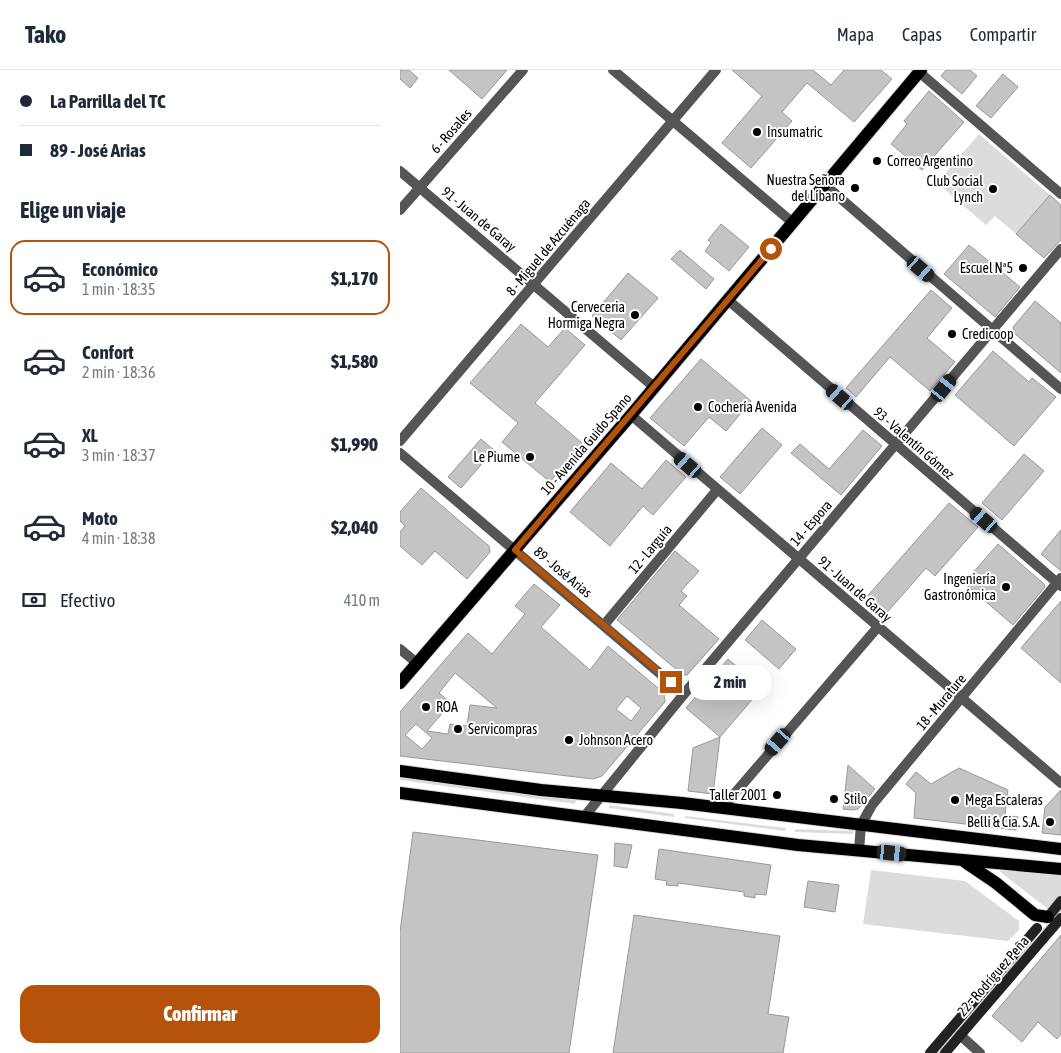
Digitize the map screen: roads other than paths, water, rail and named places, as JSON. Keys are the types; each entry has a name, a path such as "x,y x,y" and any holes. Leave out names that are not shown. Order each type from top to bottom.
{"main road":[{"name":"10 - Avenida Guido Spano","path":"400,683 631,415 920,71"},
{"path":"400,771 541,790 602,794 1061,849"},
{"path":"400,793 678,830 1061,870"},
{"path":"963,860 1061,864"},
{"path":"963,860 1041,916"},
{"path":"1037,928 1041,916 1061,901"},
{"name":"22 - Rodríguez Peña","path":"945,1053 1061,918"},
{"name":"22 - Rodríguez Peña","path":"930,1053 1037,928"}],"street":[{"name":"6 - Rosales","path":"400,210 523,70"},
{"path":"613,70 793,223"},
{"name":"8 - Miguel de Azcuénaga","path":"400,441 716,70"},
{"path":"920,71 1061,194"},
{"name":"91 - Juan de Garay","path":"400,171 654,387"},
{"path":"825,185 1061,390"},
{"name":"14 - Espora","path":"584,817 684,694 1061,249"},
{"name":"93 - Valentín Gómez","path":"728,300 896,446 1060,582"},
{"name":"91 - Juan de Garay","path":"631,415 717,490 800,558 877,628 1061,783"},
{"name":"89 - José Arias","path":"400,453 684,694"},
{"name":"12 - Larguía","path":"604,625 717,490"},
{"name":"18 - Murature","path":"859,850 861,825 872,804 1060,582"},
{"path":"724,808 877,628"},
{"path":"400,649 418,664"},
{"path":"960,1035 980,1053"}],"place":[{"name":"Insumatric","path":"757,132"},
{"name":"Correo Argentino","path":"877,161"},
{"name":"Nuestra Señora del Líbano","path":"855,188"},
{"name":"Club Social Lynch","path":"993,189"},
{"name":"Escuel Nª5","path":"1023,268"},
{"name":"Cerveceria Hormiga Negra","path":"635,315"},
{"name":"Credicoop","path":"952,334"},
{"name":"Cochería Avenida","path":"698,407"},
{"name":"Le Piume","path":"530,457"},
{"name":"Ingeniería Gastronómica","path":"1006,587"},
{"name":"ROA","path":"426,707"},
{"name":"Servicompras","path":"458,729"},
{"name":"Johnson Acero","path":"569,740"},
{"name":"Taller 2001","path":"777,795"},
{"name":"Stilo","path":"834,799"},
{"name":"Mega Escaleras","path":"955,800"},
{"name":"Belli & Cia. S.A.","path":"1050,822"}]}
